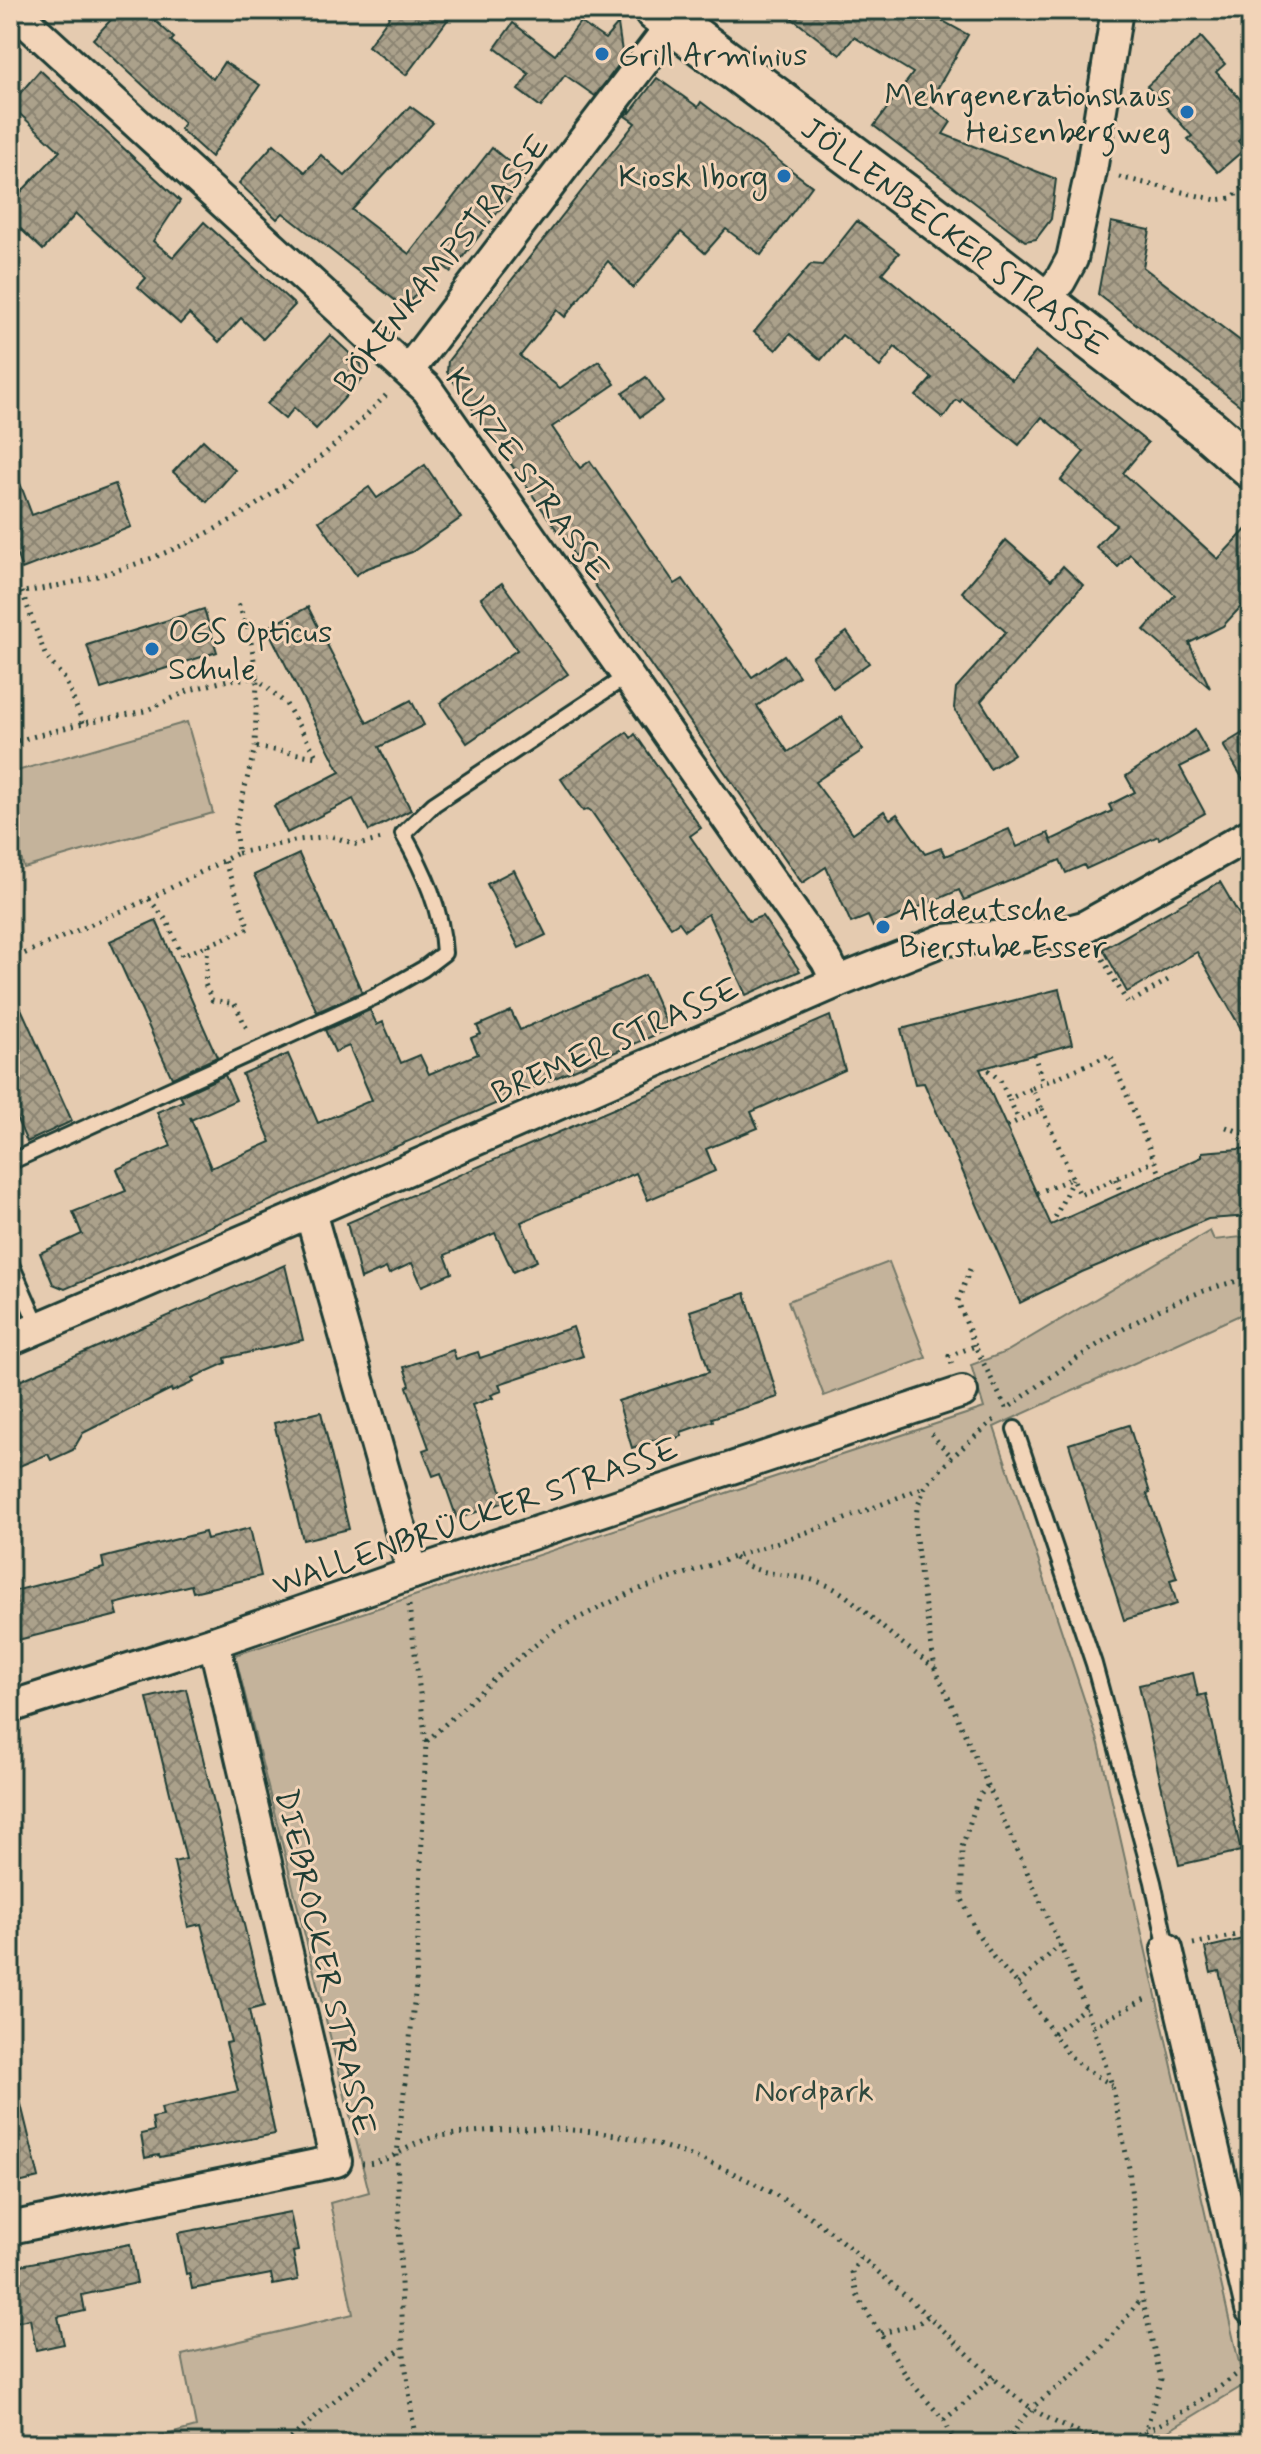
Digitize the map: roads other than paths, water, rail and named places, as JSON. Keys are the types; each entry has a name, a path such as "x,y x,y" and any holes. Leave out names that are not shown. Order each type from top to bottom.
{"main road":[{"name":"JÖLLENBECKER STRASSE","path":"671,14 1209,430 1251,467"}],"street":[{"name":"KURZE STRASSE","path":"13,10 408,371 441,407 827,961 837,982"},
{"path":"1041,302 1060,281 1072,259 1091,171 1117,10"},
{"name":"BÖKENKAMPSTRASSE","path":"408,371 671,14"},
{"name":"BREMER STRASSE","path":"10,1340 837,982 943,940 1061,933 1084,927 1251,834"},
{"path":"310,1212 407,1576"},
{"name":"WALLENBRÜCKER STRASSE","path":"10,1707 962,1392"},
{"name":"DIEBROCKER STRASSE","path":"10,2228 336,2161 214,1642"},
{"path":"1167,1949 1251,2309"}],"lane":[{"path":"10,1162 374,997 444,953 443,926 420,865 403,834 434,804 627,676"},
{"path":"10,1262 39,1328"},
{"path":"1015,1429 1094,1664 1153,1882 1167,1949"}],"place":[{"name":"Grill Arminius","path":"602,54"},
{"name":"Mehrgenerationshaus Heisenbergweg","path":"1187,112"},
{"name":"Kiosk Iborg","path":"784,176"},
{"name":"OGS Opticus Schule","path":"152,649"},
{"name":"Altdeutsche Bierstube Esser","path":"883,927"}],"park label":[{"name":"Nordpark","path":"814,2090"}]}
